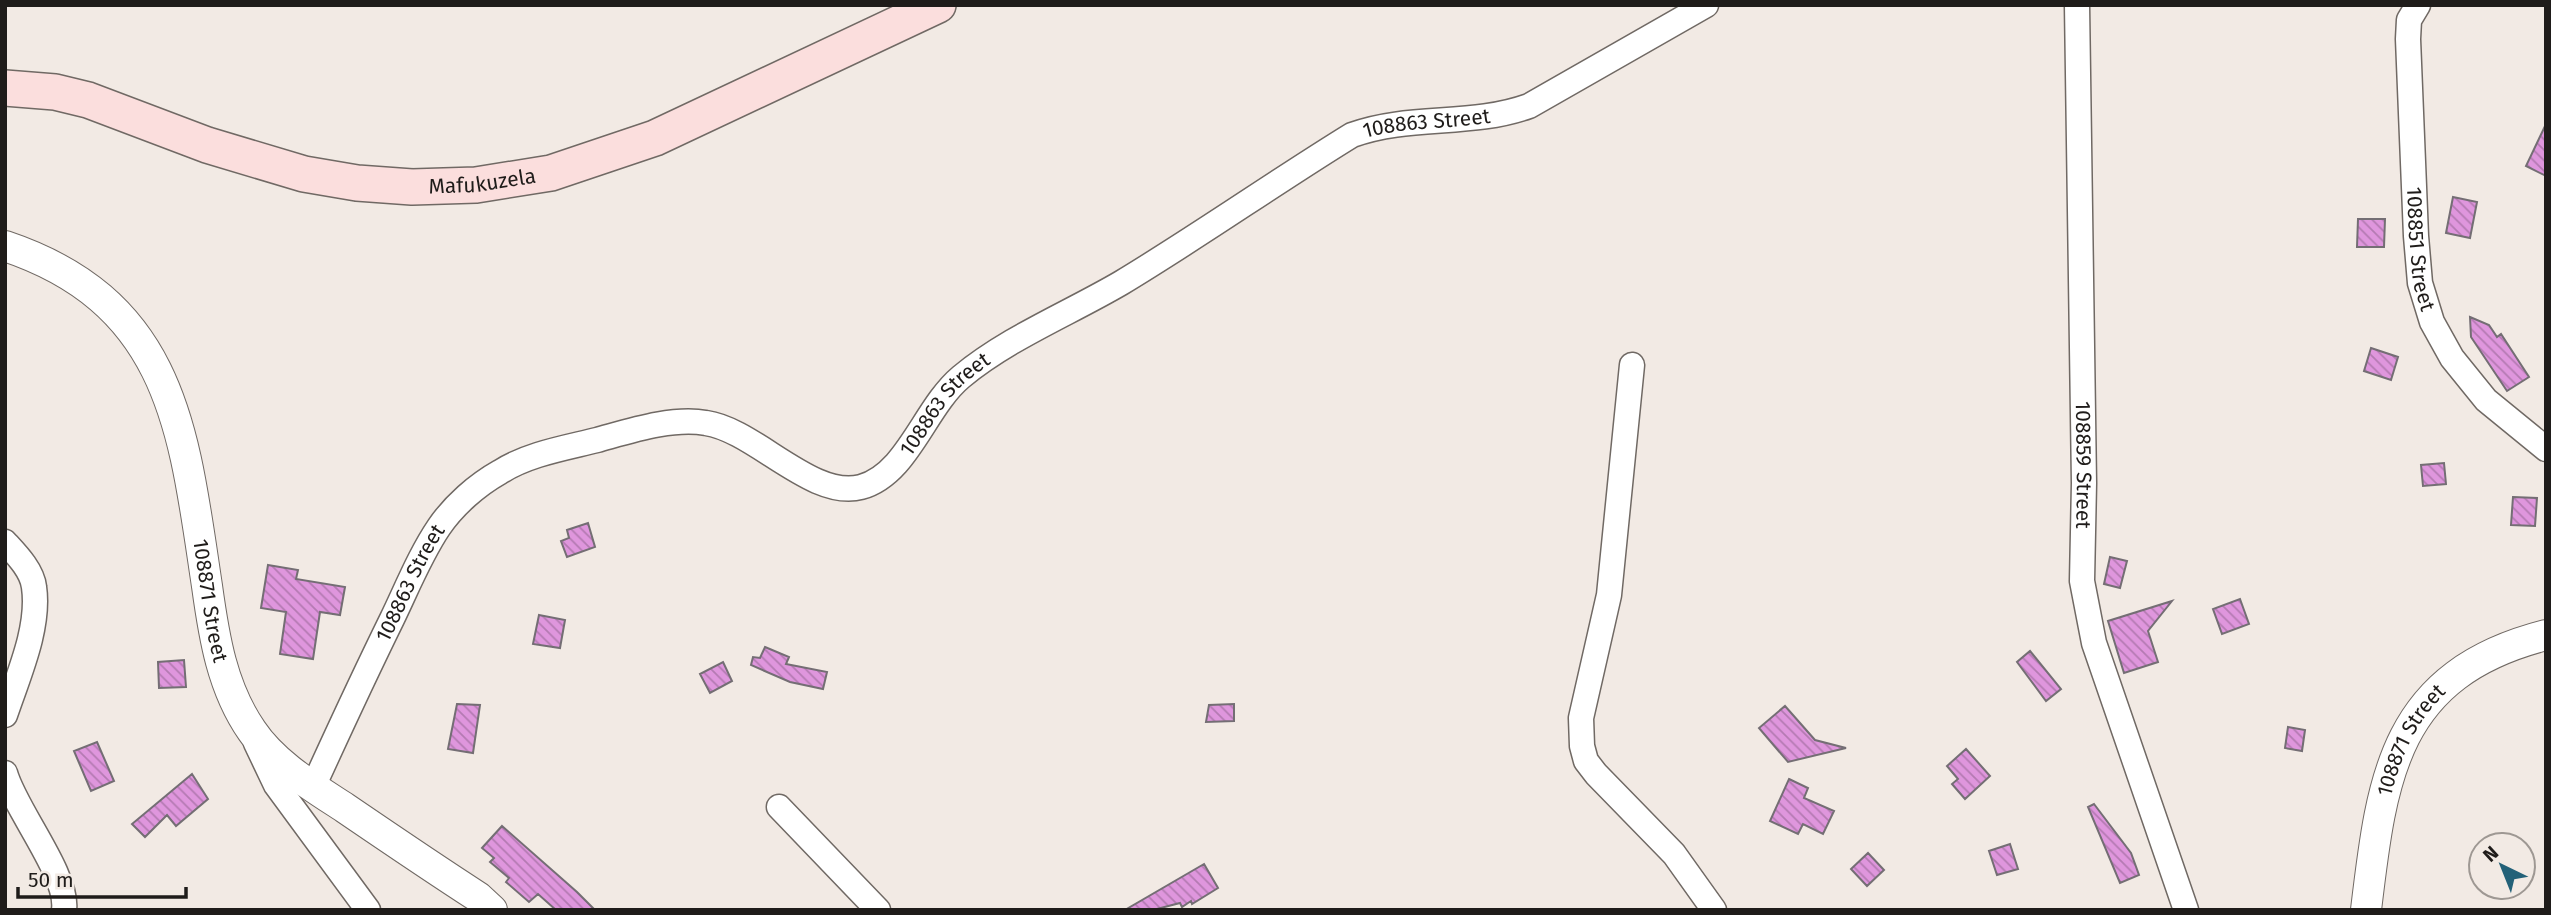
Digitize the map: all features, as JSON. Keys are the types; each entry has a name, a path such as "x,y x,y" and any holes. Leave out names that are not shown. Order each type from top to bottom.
{"main road":[{"name":"Mafukuzela","path":"5,88 55,92 88,100 207,145 304,174 384,185 476,185 551,173 654,138 938,5"}],"street":[{"name":"108863 Street","path":"313,786 416,569 440,525 473,490 502,470 540,455 609,437 677,423 705,422 739,433 818,481 835,487 858,488 889,471 906,452 933,406 960,378 986,359 1122,282 1352,135 1378,126 1410,121 1453,121 1503,116 1530,106 1706,5"},
{"name":"108859 Street","path":"2077,5 2084,483 2082,581 2094,643 2186,910"},
{"name":"108851 Street","path":"2418,5 2409,20 2408,38 2420,283 2432,322 2452,358 2486,400 2546,449"},
{"name":"108871 Street","path":"5,246 36,257 79,281 132,333 156,366 169,392 187,453 214,638 223,675 252,732 274,757 313,786 478,897 492,910"},
{"path":"1632,365 1609,595 1581,718 1582,746 1586,761 1596,774 1674,854 1714,910"},
{"path":"5,542 22,561 34,585 34,613 5,715"},
{"name":"108871 Street","path":"2366,910 2384,798 2399,744 2412,722 2432,698 2483,658 2511,644 2546,635"},
{"path":"252,732 276,785 368,910"},
{"path":"5,773 57,878 66,900 64,910"},
{"path":"779,807 878,910"}],"building":[{"path":"2546,124 2546,176 2526,166"},
{"path":"2453,197 2477,202 2470,238 2446,233"},
{"path":"2358,219 2385,219 2384,247 2357,247"},
{"path":"2470,317 2489,325 2497,337 2501,334 2529,377 2507,391 2471,337"},
{"path":"2371,348 2398,357 2391,380 2364,371"},
{"path":"2444,463 2446,484 2423,486 2421,465"},
{"path":"2513,497 2537,498 2535,526 2511,525"},
{"path":"588,523 595,547 567,557 561,541 569,538 567,530"},
{"path":"2110,557 2127,561 2120,588 2104,584"},
{"path":"268,565 298,570 296,579 345,587 340,615 320,612 313,659 280,654 286,612 261,608"},
{"path":"2240,599 2249,624 2222,634 2213,609"},
{"path":"2172,601 2148,631 2158,662 2124,673 2108,621"},
{"path":"539,615 565,620 560,648 533,644"},
{"path":"765,647 789,657 786,664 827,672 823,689 790,682 751,665 753,657 760,658"},
{"path":"2030,651 2061,689 2046,701 2017,662"},
{"path":"184,660 186,687 159,688 158,662"},
{"path":"723,662 732,681 710,693 700,674"},
{"path":"457,704 480,705 473,753 448,749"},
{"path":"1234,704 1234,721 1206,722 1209,705"},
{"path":"1785,706 1815,740 1846,748 1788,762 1759,728"},
{"path":"2288,727 2305,730 2302,751 2285,748"},
{"path":"97,742 114,781 91,791 74,751"},
{"path":"1966,749 1990,776 1965,799 1952,784 1958,779 1947,766"},
{"path":"192,774 208,799 176,826 167,815 145,837 132,824"},
{"path":"1789,779 1808,788 1804,798 1834,811 1823,834 1803,824 1798,834 1770,821"},
{"path":"2094,804 2131,853 2139,875 2120,883 2088,807"},
{"path":"502,826 595,910 556,910 538,894 529,902 506,882 509,878 490,862 494,858 482,848"},
{"path":"2010,844 2018,869 1997,875 1989,851"},
{"path":"1868,853 1884,870 1867,886 1851,869"},
{"path":"1204,864 1218,888 1192,904 1191,901 1182,907 1180,903 1153,910 1125,910"}]}
